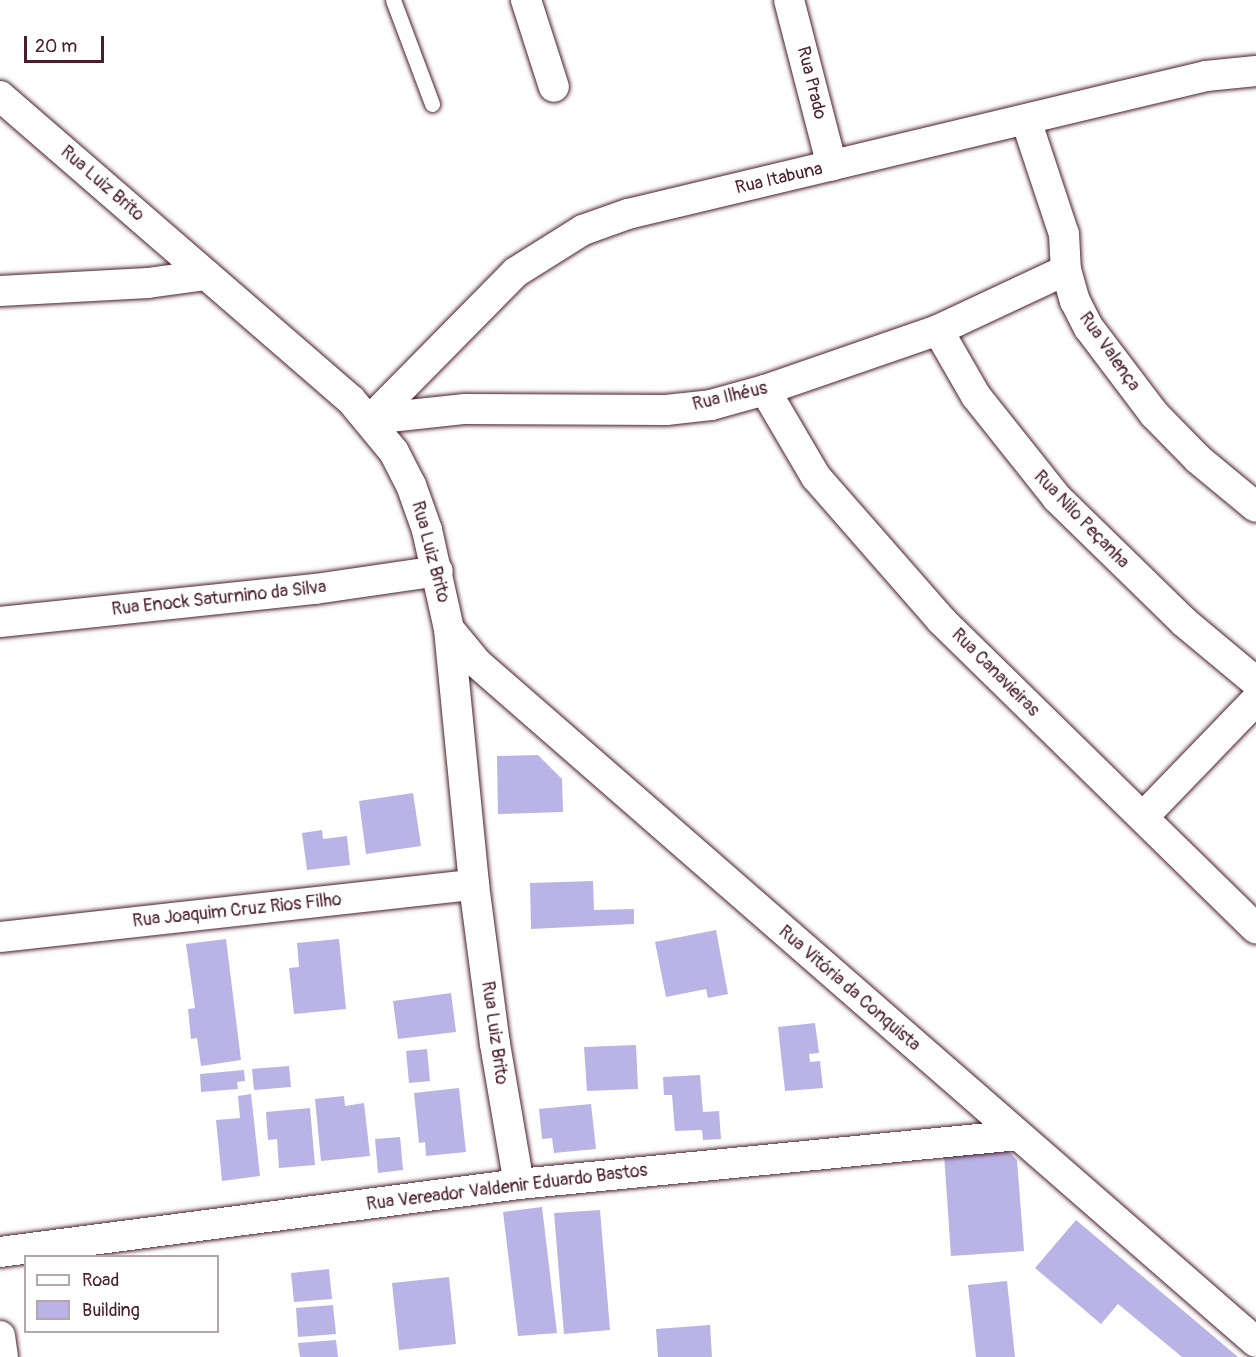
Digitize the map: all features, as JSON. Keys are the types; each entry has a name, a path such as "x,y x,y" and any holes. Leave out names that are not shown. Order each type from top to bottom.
{"street":[{"path":"526,0 554,87"},
{"name":"Rua Prado","path":"789,0 832,166"},
{"name":"Rua Itabuna","path":"370,419 516,272 549,248 582,230 628,214 1206,76 1256,72"},
{"name":"Rua Luiz Brito","path":"0,96 370,419 411,485 438,571 449,629 474,885 495,1044 519,1184"},
{"name":"Rua Valença","path":"1026,120 1064,234 1066,270 1075,302 1115,365 1198,459 1256,507"},
{"name":"Rua Ilhéus","path":"370,419 465,409 666,410 711,405 765,390 938,330 1066,270"},
{"path":"0,291 147,283 206,275"},
{"name":"Rua Nilo Peçanha","path":"938,330 976,396 1057,498 1184,622 1256,682"},
{"name":"Rua Canavieiras","path":"765,390 810,468 856,525 941,620 1144,816 1256,929"},
{"name":"Rua Enock Saturnino da Silva","path":"0,622 315,589 438,571"},
{"name":"Rua Vitória da Conquista","path":"449,629 477,663 1256,1342"},
{"path":"1144,816 1256,700"},
{"name":"Rua Joaquim Cruz Rios Filho","path":"0,937 474,885"},
{"name":"Rua Vereador Valdenir Eduardo Bastos","path":"0,1252 519,1184 1016,1135"},
{"path":"0,1336 3,1357"}],"lane":[{"path":"393,0 432,104"}],"building":[{"path":"538,755 562,779 563,812 498,814 497,756"},
{"path":"413,793 421,846 366,854 359,801"},
{"path":"322,830 323,839 347,836 350,865 307,870 302,833"},
{"path":"593,881 594,910 634,909 634,924 531,929 530,883"},
{"path":"716,930 728,994 708,998 706,989 666,997 655,942"},
{"path":"226,939 241,1060 201,1066 197,1038 191,1039 188,1009 195,1008 186,944"},
{"path":"339,939 346,1009 294,1014 289,968 299,967 297,943"},
{"path":"451,993 456,1032 398,1039 393,1001"},
{"path":"815,1023 819,1053 809,1054 810,1062 820,1061 823,1088 785,1091 778,1027"},
{"path":"636,1045 638,1089 587,1091 584,1047"},
{"path":"427,1049 430,1081 409,1083 406,1051"},
{"path":"289,1066 291,1087 254,1090 252,1069"},
{"path":"244,1070 245,1081 237,1082 238,1089 201,1092 200,1074"},
{"path":"700,1075 703,1112 719,1111 721,1139 703,1140 702,1130 675,1131 672,1095 664,1095 663,1077"},
{"path":"459,1088 466,1152 426,1156 425,1142 419,1143 414,1093"},
{"path":"251,1094 260,1176 222,1181 216,1120 240,1118 238,1096"},
{"path":"344,1096 345,1106 364,1103 370,1156 321,1161 315,1099"},
{"path":"591,1104 596,1149 554,1153 552,1138 542,1139 539,1109"},
{"path":"310,1108 315,1165 279,1168 277,1139 268,1140 266,1112"},
{"path":"400,1137 403,1170 378,1173 375,1139"},
{"path":"1006,1149 1017,1160 1024,1251 951,1256 944,1154"},
{"path":"542,1207 557,1333 518,1336 503,1212"},
{"path":"600,1210 610,1330 564,1334 554,1213"},
{"path":"1076,1220 1238,1357 1182,1357 1118,1304 1101,1324 1035,1268"},
{"path":"329,1269 332,1299 294,1302 291,1273"},
{"path":"449,1277 456,1344 399,1350 392,1283"},
{"path":"1007,1281 1015,1357 976,1357 968,1285"},
{"path":"333,1305 336,1334 298,1337 296,1308"},
{"path":"710,1325 712,1357 658,1357 656,1329"},
{"path":"336,1340 338,1357 300,1357 298,1343"}]}
